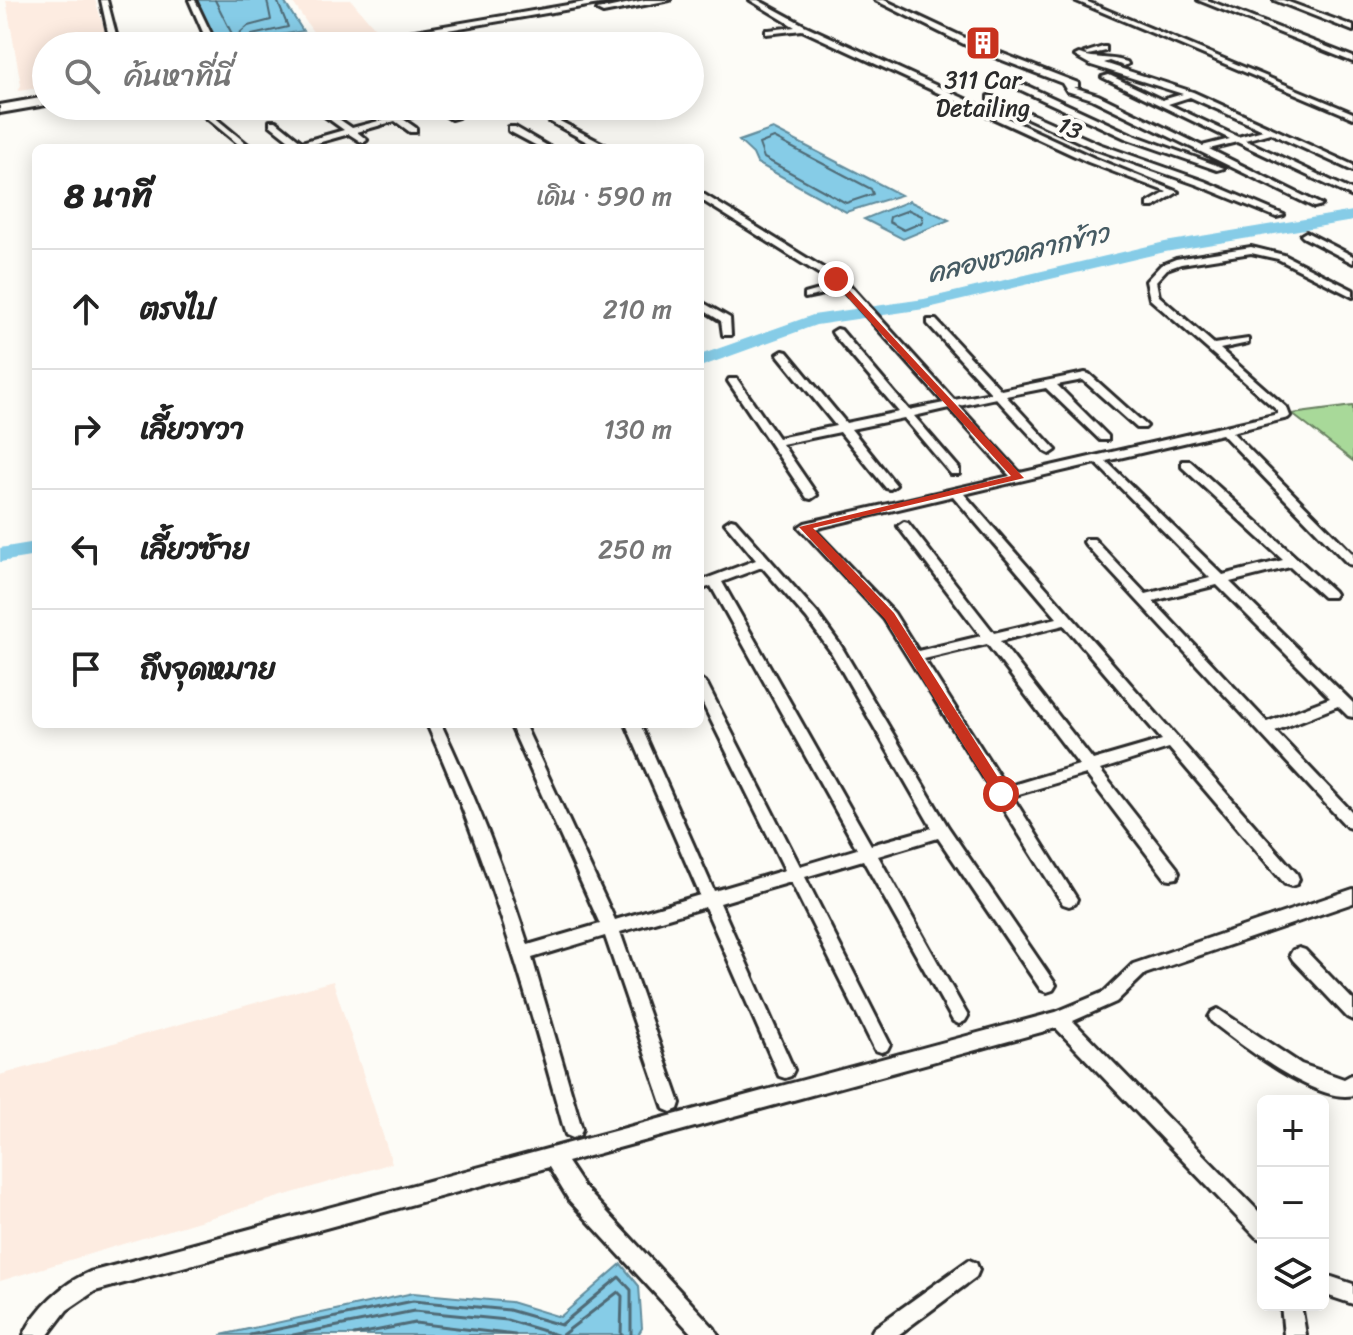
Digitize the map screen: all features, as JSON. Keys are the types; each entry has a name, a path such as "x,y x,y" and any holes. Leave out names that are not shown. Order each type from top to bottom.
{"main road":[{"path":"418,32 613,0"},
{"path":"467,32 665,0"},
{"path":"0,99 32,93"},
{"path":"0,109 32,103"}],"street":[{"path":"104,0 112,32"},
{"path":"192,0 207,32"},
{"name":"13","path":"753,0 803,28 1091,160 1174,192 1151,205"},
{"path":"878,0 963,41 1066,83 1070,89 1095,97 1317,205"},
{"path":"1077,0 1353,116"},
{"path":"1201,0 1353,60"},
{"path":"1277,0 1353,29"},
{"path":"769,32 803,28"},
{"path":"1075,47 1094,63 1119,73 1154,78 1353,168"},
{"path":"1084,55 1103,49"},
{"path":"1084,55 1124,64"},
{"path":"1094,63 1105,60"},
{"path":"1106,77 1353,194"},
{"path":"1022,87 1096,122 1220,168"},
{"path":"1162,103 1190,94"},
{"path":"991,98 1065,133 1279,215"},
{"path":"1065,133 1128,113"},
{"path":"213,120 243,144"},
{"path":"335,120 363,140"},
{"path":"309,144 390,120"},
{"path":"400,120 413,130"},
{"path":"554,120 597,144"},
{"path":"273,123 300,144"},
{"path":"512,129 540,144"},
{"path":"1200,149 1270,131"},
{"path":"704,198 845,286 1018,478"},
{"path":"1306,235 1353,260"},
{"path":"1069,899 889,616 805,527 1226,432 1284,416 1283,410 1154,297 1151,281 1164,267 1234,252 1259,251 1281,257 1353,294"},
{"path":"809,296 845,286"},
{"path":"704,306 726,320 727,333"},
{"path":"932,322 1050,450"},
{"path":"837,332 955,471"},
{"path":"1212,348 1244,341"},
{"path":"783,354 890,485"},
{"path":"775,442 1085,376 1141,426"},
{"path":"733,381 811,495"},
{"path":"1049,384 1104,438"},
{"path":"1226,432 1353,561"},
{"path":"1098,459 1353,712"},
{"path":"1186,464 1328,594"},
{"path":"956,492 1291,879"},
{"path":"731,523 812,616 836,649 942,831 1047,985"},
{"path":"904,526 1171,873"},
{"path":"1090,542 1353,823"},
{"path":"764,562 705,583 870,853 959,1016"},
{"path":"1144,599 1293,562"},
{"path":"914,657 1067,620"},
{"path":"704,692 881,1044"},
{"path":"1265,729 1340,700"},
{"path":"436,728 467,792 524,953 573,1129"},
{"path":"519,728 610,928 671,1103"},
{"path":"635,728 785,1070"},
{"path":"1001,794 1172,742"},
{"path":"524,953 942,831"},
{"path":"35,1335 60,1303 90,1282 1059,1019 1110,997 1139,969 1353,896"},
{"path":"1299,955 1353,1012"},
{"path":"1218,1017 1283,1064 1321,1083 1348,1088 1353,1082"},
{"path":"1059,1019 1257,1224"},
{"path":"554,1158 576,1193 707,1335"},
{"path":"881,1335 969,1270"},
{"path":"1329,1286 1353,1294"},
{"path":"1292,1311 1295,1335"}],"shaded area":[{"path":"6,0 95,0 105,32 32,32 32,89 18,91 21,85"},
{"path":"291,0 351,0 378,32 313,32"},
{"path":"333,981 392,1163 0,1281 0,1075"}],"green space":[{"path":"1353,406 1353,461 1292,414"}],"water":[{"path":"196,0 283,0 303,31 297,32 211,32"},
{"path":"773,129 901,195 846,212 757,163 753,154 739,141"},
{"path":"909,201 949,220 903,239 864,219"},
{"path":"621,1264 639,1286 642,1328 638,1335 221,1335 413,1293 511,1302 560,1317"}],"waterway":[{"name":"คลองชวดลากข้าว","path":"704,360 813,320 924,304 1165,247 1353,216"},
{"name":"คลองชวดลากข้าว","path":"0,555 32,550"}],"place":[{"name":"311 Car Detailing","path":"983,43"}],"route":[{"path":"836,279 1018,478 805,527 889,616 1001,794"}]}
